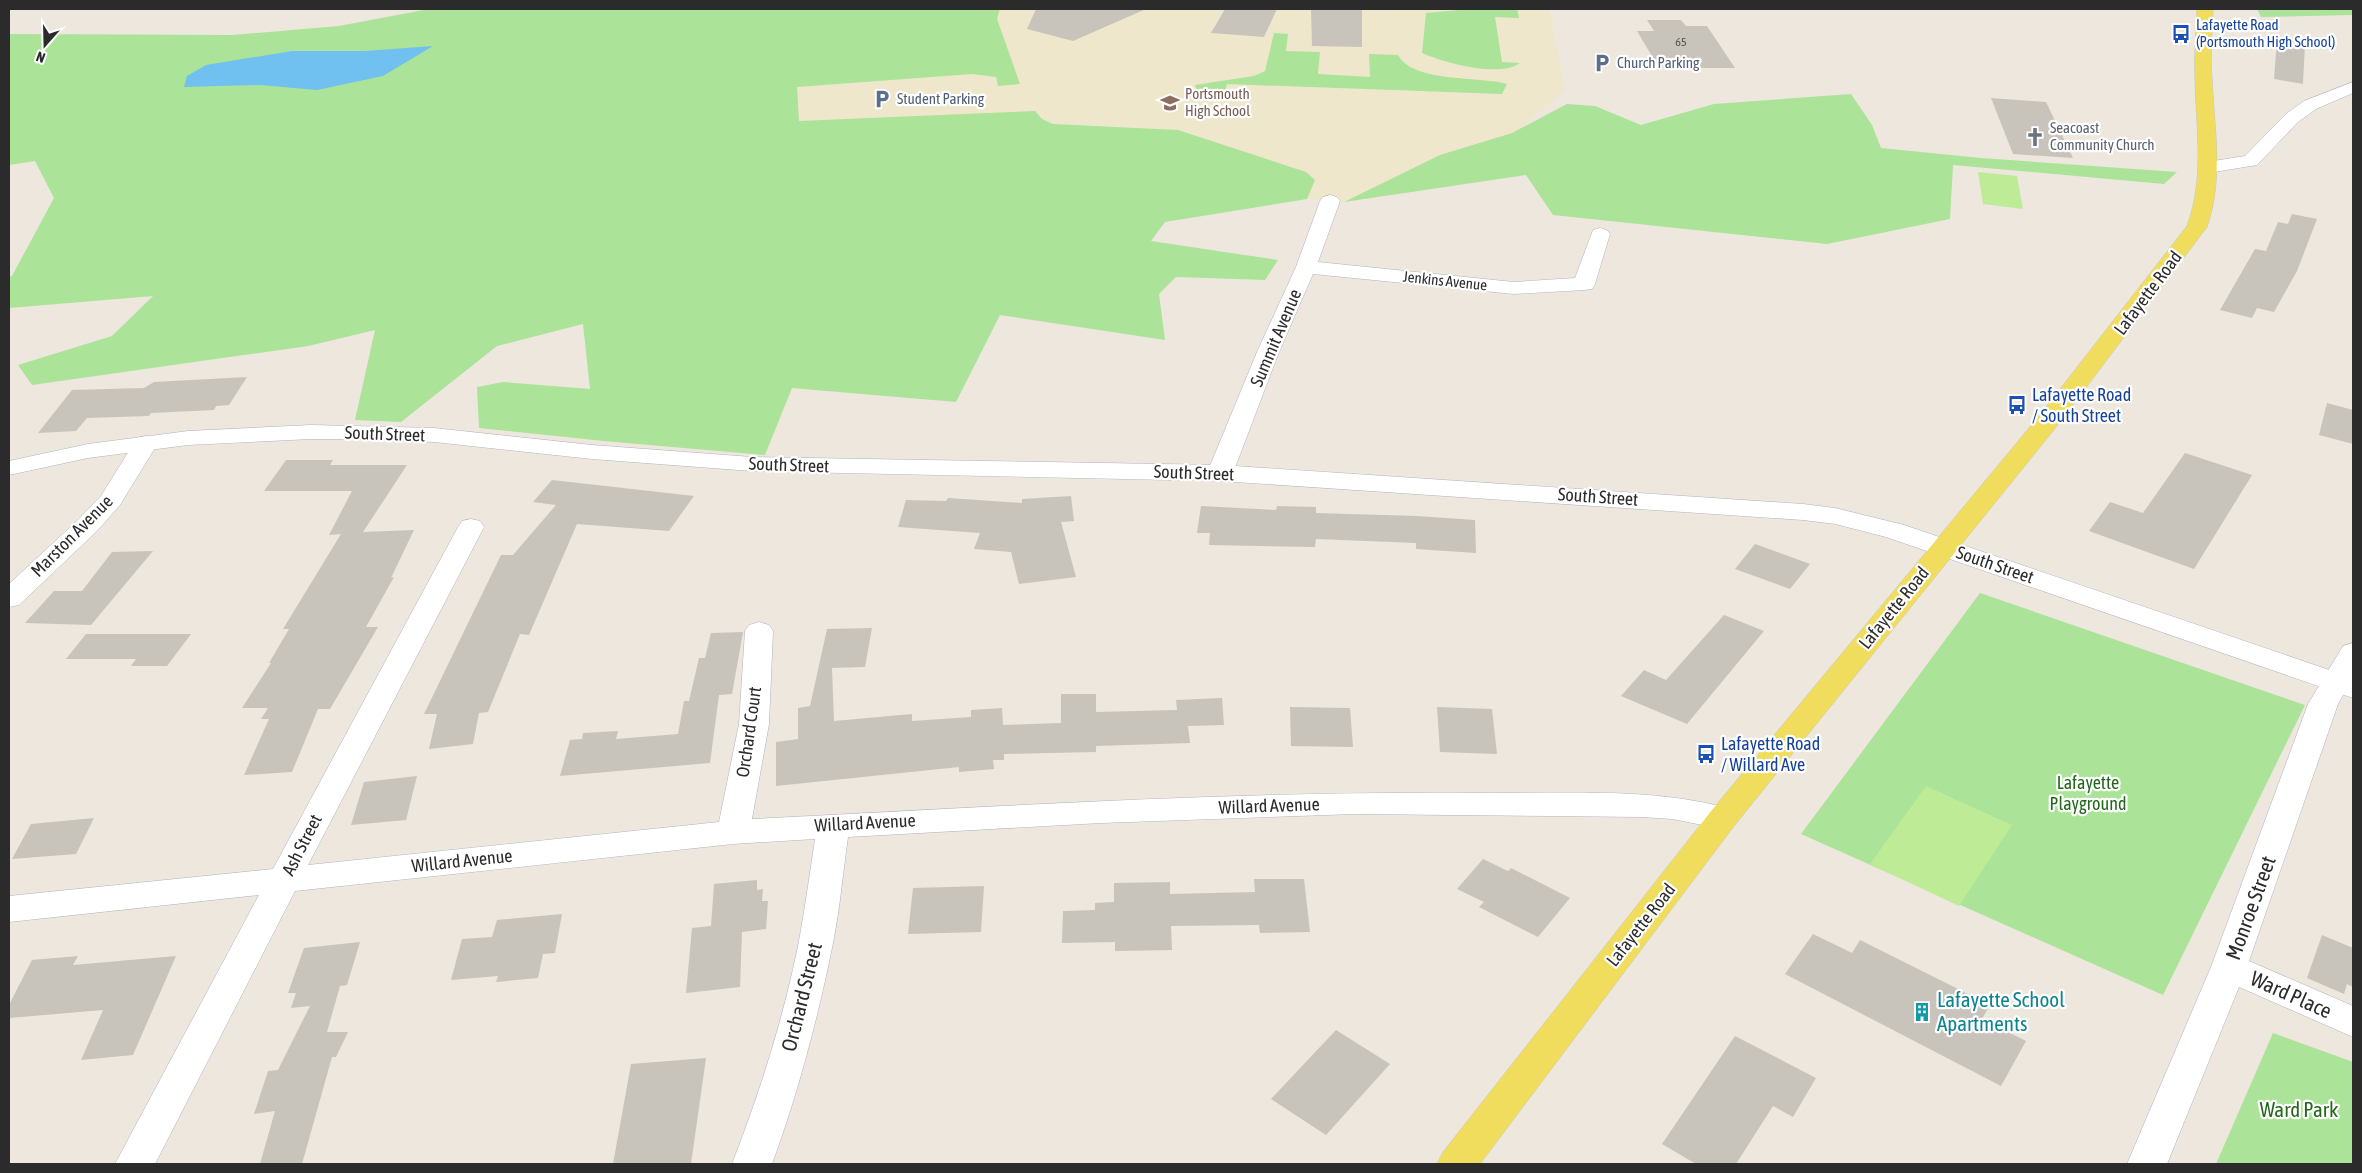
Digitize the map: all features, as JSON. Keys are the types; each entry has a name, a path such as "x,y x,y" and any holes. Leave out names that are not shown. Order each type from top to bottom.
{"main road":[{"name":"Lafayette Road","path":"1457,1164 1724,818 2071,392 2197,227 2204,212 2208,168 2203,76 2203,9"}],"street":[{"path":"2208,168 2250,161 2258,155 2292,118 2310,105 2353,87"},
{"name":"Summit Avenue","path":"1220,473 1268,352 1306,267 1330,201"},
{"name":"Jenkins Avenue","path":"1306,267 1514,288 1584,284 1600,234"},
{"name":"South Street","path":"9,468 88,451 146,443 231,435 374,432 443,436 602,452 752,464 1220,473 1803,512 1868,523 2344,685"},
{"name":"Marston Avenue","path":"9,599 111,500 146,443"},
{"name":"Ash Street","path":"134,1164 285,879 382,689 471,527"},
{"name":"Orchard Court","path":"733,832 754,724 759,631"},
{"name":"Monroe Street","path":"2147,1164 2229,967 2323,704 2344,685 2353,652"},
{"name":"Willard Avenue","path":"9,909 733,832 834,825 1354,803 1642,806 1672,808 1724,818"},
{"name":"Orchard Street","path":"752,1164 775,1103 806,988 816,942 834,825"},
{"name":"Ward Place","path":"2229,967 2353,1022"}],"shaded area":[{"name":"Portsmouth High School","path":"995,9 1549,9 1565,90 1517,131 1440,155 1344,202 1292,197 791,126 790,85 991,19"}],"green space":[{"path":"429,9 1000,9 997,19 1020,84 998,86 996,77 972,74 797,87 799,121 1035,111 1042,119 1053,124 1178,130 1306,172 1315,180 1307,199 1165,222 1151,241 1278,260 1265,280 1176,277 1159,294 1165,340 1000,315 956,402 792,388 765,455 479,428 477,387 503,382 590,389 583,324 497,346 401,422 355,420 375,330 308,346 32,385 18,365 112,336 153,296 9,308 9,277 12,276 54,198 35,161 9,165 9,34 232,35 339,26"},
{"path":"1471,9 1517,9 1519,18 1495,17 1502,62 1520,63 1511,67 1486,69 1458,65 1422,53 1426,13"},
{"path":"2257,9 2353,9 2353,15 2261,17"},
{"path":"1274,33 1288,34 1286,51 1320,52 1318,74 1370,77 1369,54 1398,55 1406,64 1432,74 1507,84 1502,94 1227,84 1224,94 1198,94 1195,85 1254,76 1265,71"},
{"path":"1851,94 1872,125 1881,148 1981,158 2177,172 2164,184 1953,165 1950,219 1827,244 1553,215 1526,175 1344,202 1440,155 1512,133 1567,104 1595,106 1641,125 1714,104"},
{"path":"1978,172 2017,176 2023,209 1983,204"},
{"name":"Lafayette Playground","path":"1980,593 2305,705 2163,995 1801,834"},
{"path":"1926,786 2012,825 1959,906 1870,864"},
{"name":"Ward Park","path":"2273,1033 2353,1062 2353,1164 2216,1164"}],"water":[{"path":"433,46 383,76 317,90 260,85 184,87 187,76 206,65 292,51 365,51"}],"building":[{"path":"1036,9 1146,9 1073,41 1027,29"},
{"path":"1225,9 1277,9 1264,37 1211,33"},
{"path":"1311,9 1362,9 1362,47 1312,46"},
{"path":"1647,20 1681,20 1686,26 1707,26 1735,68 1659,68 1637,31 1654,31"},
{"path":"2277,40 2305,44 2303,84 2274,79"},
{"name":"Seacoast Community Church","path":"1991,98 2046,102 2073,158 2013,154"},
{"path":"2292,214 2317,219 2297,271 2274,312 2257,308 2252,318 2220,310 2255,249 2266,251 2278,222 2288,224"},
{"path":"247,377 229,405 216,406 214,410 151,413 149,416 87,418 76,431 38,433 72,390 144,388 154,382"},
{"path":"2327,403 2353,410 2353,444 2319,435"},
{"path":"2185,453 2252,475 2194,569 2089,531 2110,502 2143,513"},
{"path":"286,460 333,460 330,465 407,465 363,532 414,530 391,578 394,577 366,627 378,627 330,709 318,709 292,772 244,775 269,719 261,719 268,708 242,708 271,663 269,663 289,629 283,629 341,534 329,535 352,491 264,491"},
{"path":"552,480 694,496 669,531 577,524 529,635 520,634 488,712 479,713 473,744 429,749 437,714 424,714 501,555 513,555 556,505 533,502"},
{"path":"1071,496 1074,521 1061,522 1076,577 1019,584 1011,552 974,549 980,533 898,527 906,500 946,501 948,498 1022,503 1022,499"},
{"path":"1201,506 1276,510 1277,506 1316,507 1316,513 1475,520 1476,553 1416,549 1416,543 1316,539 1315,547 1209,545 1210,533 1197,533"},
{"path":"1755,544 1810,564 1790,589 1735,569"},
{"path":"153,551 91,625 25,623 54,591 82,591 112,552"},
{"path":"1724,615 1764,631 1687,724 1621,696 1644,670 1666,680"},
{"path":"872,628 865,667 832,668 834,721 912,714 912,721 971,717 971,710 1002,708 1003,725 1061,723 1061,694 1096,694 1096,712 1177,710 1176,700 1222,698 1224,725 1188,726 1190,743 1096,746 1096,752 1004,754 1004,760 993,760 994,769 959,772 959,767 776,786 776,742 798,739 798,708 810,706 827,629"},
{"path":"743,632 732,694 719,695 710,763 560,776 570,740 582,739 583,733 618,731 616,739 678,734 684,701 689,701 699,658 705,658 711,633"},
{"path":"86,634 191,634 167,666 131,666 136,659 66,659"},
{"path":"1290,707 1350,708 1353,747 1291,746"},
{"path":"1437,707 1492,709 1497,754 1440,752"},
{"path":"417,776 406,820 351,825 364,782"},
{"path":"94,818 76,854 12,859 31,824"},
{"path":"1483,859 1508,871 1511,868 1570,898 1538,937 1479,907 1484,902 1457,889"},
{"path":"1254,879 1304,879 1310,932 1260,933 1259,925 1171,926 1172,950 1115,951 1115,942 1062,943 1063,911 1095,910 1095,903 1114,902 1114,883 1170,882 1170,894 1255,892"},
{"path":"757,880 757,890 763,889 762,901 768,901 766,929 742,932 740,987 686,993 692,928 711,926 714,884"},
{"path":"984,886 981,932 908,934 913,888"},
{"path":"562,914 555,953 543,954 538,978 496,982 498,976 451,980 462,939 492,937 497,920"},
{"name":"Lafayette School Apartments","path":"1813,934 1852,953 1860,940 1990,1005 1982,1019 2026,1041 2001,1086 1785,974"},
{"path":"2322,935 2353,948 2353,987 2347,984 2344,994 2307,978"},
{"path":"360,942 347,985 340,986 327,1032 348,1032 336,1057 332,1057 302,1164 260,1164 275,1111 254,1114 268,1071 278,1070 310,1006 291,1008 296,993 288,993 304,948"},
{"path":"78,956 73,965 176,956 133,1055 81,1060 103,1010 9,1018 9,1005 32,960"},
{"path":"1336,1030 1390,1064 1326,1135 1271,1099"},
{"path":"1735,1036 1816,1078 1793,1117 1773,1106 1736,1164 1696,1164 1662,1144"},
{"path":"706,1058 691,1164 613,1164 631,1064"}],"place":[{"name":"Lafayette Road (Portsmouth High School)","path":"2181,34"},
{"name":"Church Parking","path":"1602,63"},
{"name":"Student Parking","path":"882,99"},
{"name":"Portsmouth High School","path":"1170,103"},
{"name":"Seacoast Community Church","path":"2035,137"},
{"name":"Lafayette Road / South Street","path":"2017,405"},
{"name":"Lafayette Road / Willard Ave","path":"1706,754"},
{"name":"Lafayette School Apartments","path":"1922,1012"}]}
